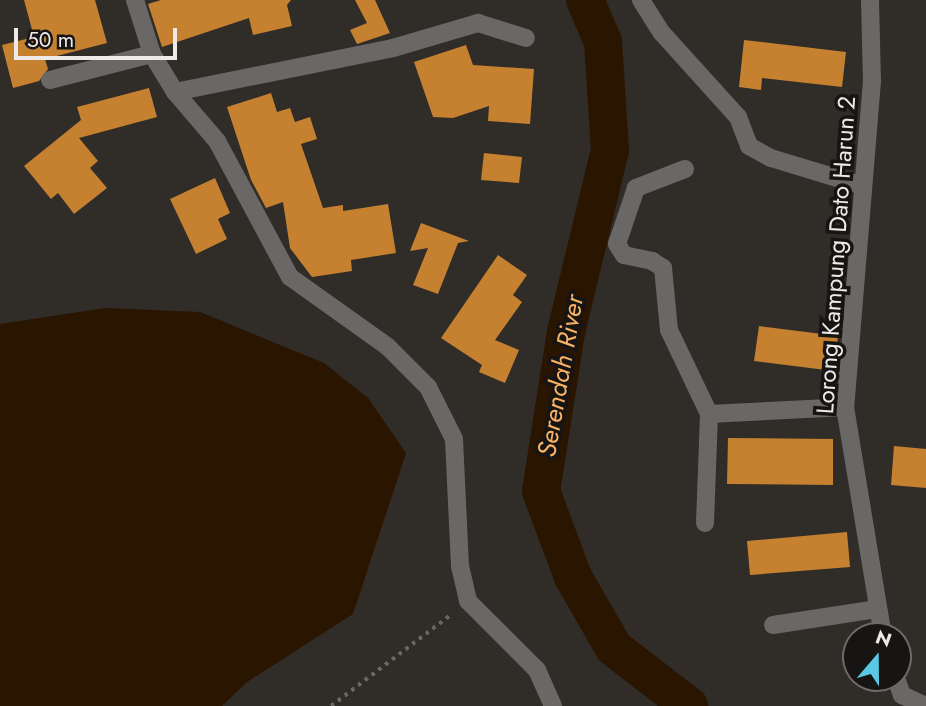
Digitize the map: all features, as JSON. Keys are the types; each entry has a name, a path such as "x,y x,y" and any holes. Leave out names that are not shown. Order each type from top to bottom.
{"street":[{"path":"135,0 152,54 175,92 218,142 290,277 388,348 428,387 454,439 460,566 468,601 537,670 554,706"},
{"path":"641,0 662,33 738,117 749,146 771,158 863,186"},
{"name":"Lorong Kampung Dato Harun 2","path":"870,0 872,81 845,407 880,622"},
{"path":"175,92 393,48 478,23 526,38"},
{"path":"50,80 152,54"},
{"path":"685,169 636,188 617,244 624,255 652,261 663,268 669,330 709,414 705,523"},
{"path":"709,414 845,407"},
{"path":"773,625 878,609"},
{"path":"906,692 926,706"}],"path":[{"path":"331,706 468,601"}],"shaded area":[{"path":"105,308 200,312 324,363 368,398 406,453 353,614 247,682 222,706 0,706 0,324"}],"building":[{"path":"24,0 95,0 107,43 45,59 48,69 39,81 13,88 2,45 34,37"},
{"path":"161,0 291,0 287,5 292,26 253,35 249,18 162,47 148,4"},
{"path":"355,0 375,0 390,33 357,44 350,30 367,23"},
{"path":"744,40 846,52 842,87 762,78 761,90 739,87"},
{"path":"466,45 473,65 534,69 530,124 488,121 489,106 453,118 433,117 414,62"},
{"path":"149,88 157,117 79,138 98,161 90,168 107,188 74,214 58,193 51,199 24,166 81,120 77,107"},
{"path":"271,93 277,112 290,108 295,122 310,117 317,139 301,144 323,208 343,205 343,211 388,204 396,253 351,260 352,271 312,277 290,248 283,202 266,208 251,180 227,107"},
{"path":"484,153 522,157 519,183 481,180"},
{"path":"215,178 230,213 218,219 227,239 196,254 170,199"},
{"path":"421,223 469,241 458,243 438,294 413,285 428,248 410,251"},
{"path":"498,255 527,275 513,295 522,302 495,340 519,350 505,383 479,372 482,365 441,338"},
{"path":"759,326 838,336 834,371 754,361"},
{"path":"728,438 833,439 833,485 727,484"},
{"path":"894,446 926,449 926,488 891,485"},
{"path":"847,532 850,567 750,575 747,541"}],"waterway":[{"name":"Serendah River","path":"585,0 603,42 610,150 566,332 541,491 573,577 614,648 689,706"}]}
